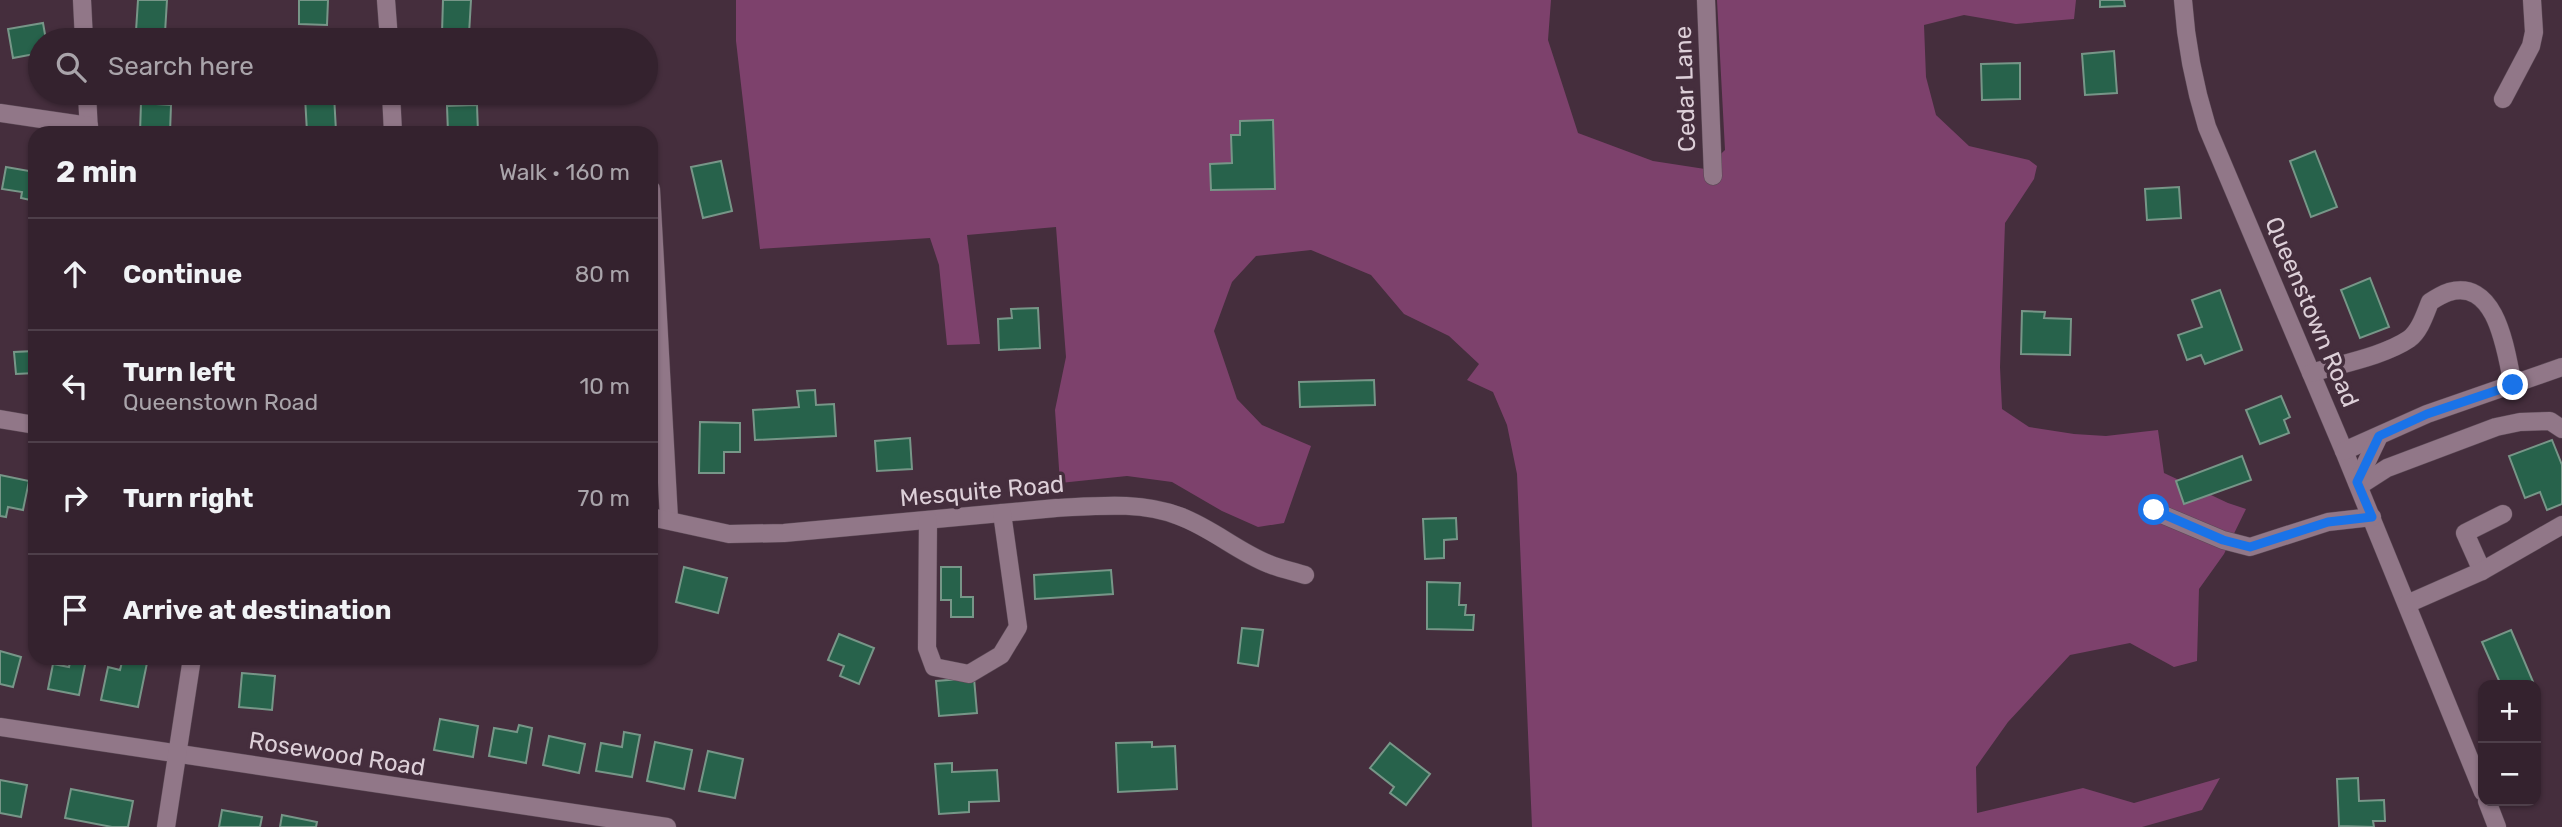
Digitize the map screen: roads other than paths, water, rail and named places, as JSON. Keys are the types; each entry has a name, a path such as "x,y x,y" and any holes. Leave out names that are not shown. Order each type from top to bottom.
{"street":[{"path":"82,0 83,28"},
{"path":"386,0 388,28"},
{"name":"Cedar Lane","path":"1706,0 1713,176"},
{"name":"Queenstown Road","path":"2183,0 2196,90 2207,127 2372,517 2478,780"},
{"path":"2503,99 2531,46 2534,32 2532,0"},
{"path":"88,105 89,126"},
{"path":"392,105 393,126"},
{"path":"0,113 68,126"},
{"path":"2311,373 2384,351 2410,338 2421,323 2430,302 2448,292 2463,290 2475,294 2490,308 2501,328 2513,385"},
{"path":"2344,451 2427,414 2562,367"},
{"path":"0,419 28,424"},
{"path":"2358,484 2387,468 2496,427 2520,422 2550,421 2562,429"},
{"path":"2358,484 2379,436"},
{"path":"658,445 660,518"},
{"name":"Mesquite Road","path":"660,518 729,534 784,533 1002,513 1098,506 1140,507 1177,515 1207,528 1268,564 1305,575"},
{"path":"2154,510 2223,540 2250,547 2328,522 2372,517"},
{"path":"928,520 927,648 934,667 969,674 1001,655 1018,627 1002,513"},
{"path":"2482,572 2465,533 2503,514"},
{"path":"2407,604 2482,572 2562,525"},
{"path":"166,827 190,665"},
{"name":"Rosewood Road","path":"0,727 667,827"},
{"path":"2489,806 2497,827"}]}
